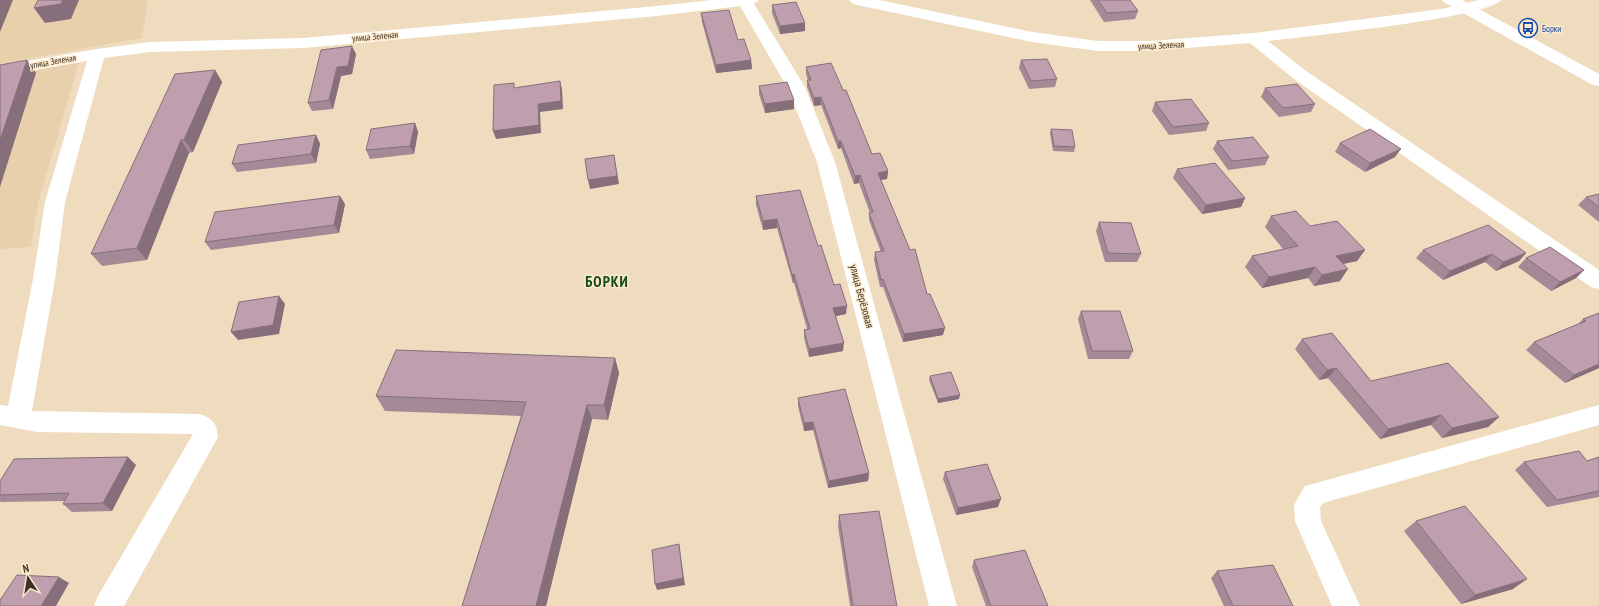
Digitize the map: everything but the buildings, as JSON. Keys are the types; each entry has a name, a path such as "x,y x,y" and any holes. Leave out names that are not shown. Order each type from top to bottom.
{"street":[{"name":"улица Зеленая","path":"0,71 97,54 150,48 304,43 657,11 747,0"},
{"name":"улица Берёзовая","path":"747,0 796,87 826,162 943,606"},
{"name":"улица Зеленая","path":"857,0 1032,37 1098,46 1150,46 1254,38 1442,14 1466,9 1493,0"},
{"path":"1450,0 1599,81"},
{"path":"1254,38 1300,75 1599,281"},
{"path":"97,54 55,202 44,279 9,417 37,422 199,424 205,428 206,437 108,606"},
{"path":"1346,606 1308,521 1307,505 1314,494 1599,415"}],"shaded area":[{"path":"0,0 148,0 142,38 0,64"},
{"path":"79,62 38,203 31,247 0,249 0,77"}],"place":[{"name":"Борки","path":"1528,28"}],"district":[{"name":"БОРКИ","path":"607,281"}]}
